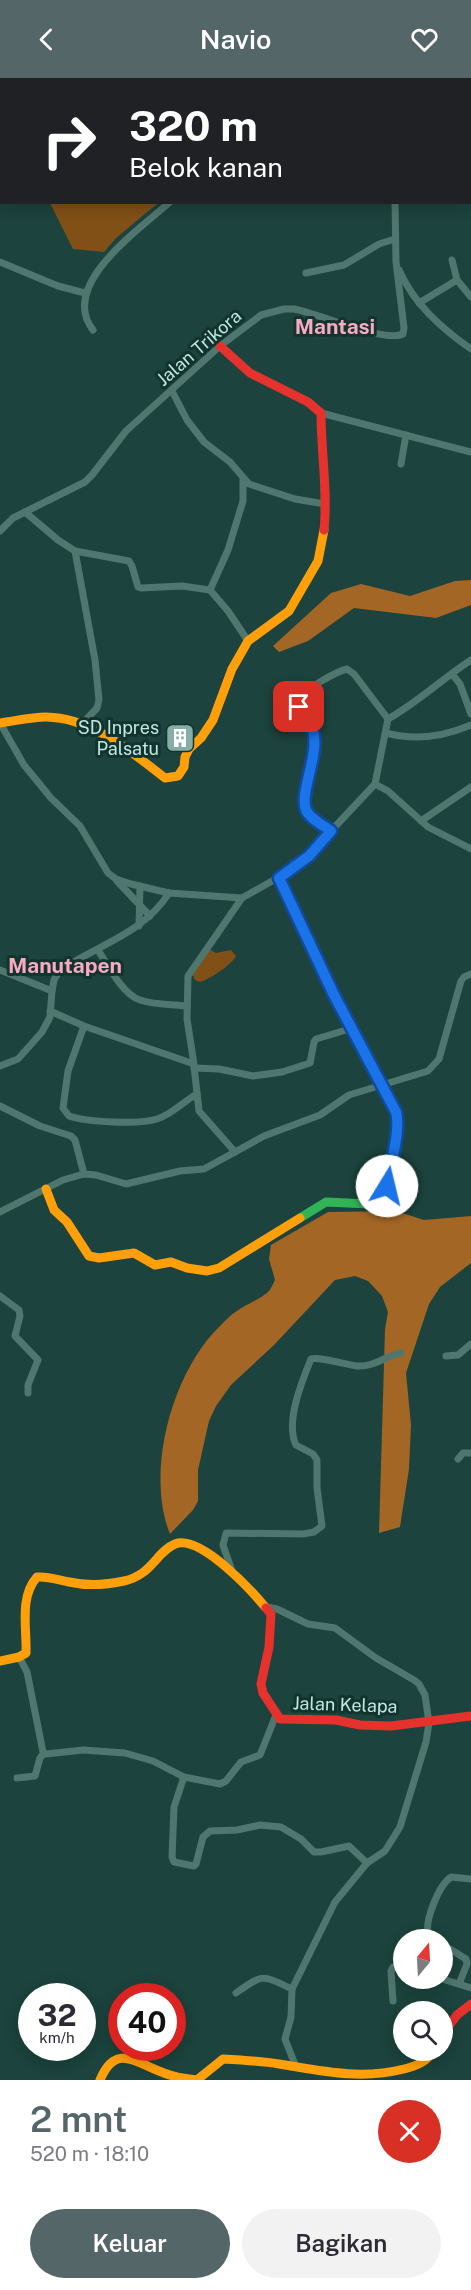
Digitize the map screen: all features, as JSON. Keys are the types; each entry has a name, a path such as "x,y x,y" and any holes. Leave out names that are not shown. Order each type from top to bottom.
{"street":[{"path":"93,330 83,311 85,294 94,277 105,263 168,204"},
{"name":"Jalan Trikora","path":"0,531 13,518 84,482 93,475 126,431 220,346 254,319 284,309 305,311 364,330 400,335 404,328 396,262 395,204"},
{"path":"306,273 344,265 379,244 395,239"},
{"path":"452,260 457,280 471,297"},
{"path":"0,262 50,283 85,294"},
{"path":"396,262 406,286 419,303 438,324 471,349"},
{"path":"419,303 457,280"},
{"path":"220,346 250,373 308,402 321,413 471,452"},
{"path":"172,391 187,420 204,442 230,462 243,479 258,489 325,504"},
{"path":"150,916 101,864 80,826 51,798 2,737 3,723 44,717 59,718 113,738 165,778 178,776 184,767 189,749 201,738 213,720 232,669 248,641 281,618 296,601 318,561 324,531 325,504 321,413"},
{"path":"401,464 406,435"},
{"path":"210,590 228,550 243,501 243,479"},
{"path":"25,512 75,551 129,561 138,586 141,588 182,586 210,590 228,611 248,641"},
{"path":"75,551 95,660 99,700 97,708 81,725"},
{"path":"388,719 428,694 471,660"},
{"path":"235,1152 202,1115 197,1094 187,1006 187,980 190,970 242,898 279,878 309,856 375,784 388,719 354,674 347,669 306,691 300,697 299,707 312,727 315,740 306,809 331,831"},
{"path":"452,674 460,684 471,714"},
{"path":"386,733 409,737 432,737 471,725"},
{"path":"375,784 388,791 421,821 471,849"},
{"path":"421,821 471,787"},
{"path":"46,1189 54,1210 68,1222 89,1256 99,1258 134,1253 155,1265 171,1262 188,1268 216,1270 326,1202 338,1200 372,1205 382,1200 387,1186 398,1121 353,1028 334,995 279,878"},
{"path":"116,879 169,893 242,898"},
{"path":"138,926 140,886"},
{"path":"0,1066 18,1059 48,1022 54,980 59,971 138,926 150,916 169,893"},
{"path":"98,950 120,982 136,999 187,1006"},
{"path":"0,970 52,990"},
{"path":"0,1212 46,1189 84,1174 131,1184 180,1171 204,1169 264,1136 320,1116 349,1095 425,1072 436,1064 446,1038 459,985 464,977 471,974"},
{"path":"50,1011 84,1026 194,1066 254,1076 282,1072 310,1063 316,1039 353,1028"},
{"path":"84,1026 66,1080 63,1107 69,1116 95,1120 158,1119 197,1094"},
{"path":"0,1106 75,1140 84,1174"},
{"path":"0,1296 19,1310 20,1316 15,1336 38,1360 27,1393"},
{"path":"446,1356 458,1354 471,1344"},
{"path":"232,1571 223,1545 226,1533 303,1534 314,1532 322,1526 317,1488 317,1460 314,1454 296,1445 293,1437 296,1402 311,1359 317,1357 339,1364 367,1366 401,1353"},
{"path":"458,1459 463,1453 471,1453"},
{"path":"0,1660 19,1657 26,1653 26,1605 30,1585 37,1577 83,1584 137,1578 181,1542 196,1546 232,1571 267,1607 277,1609 308,1624 335,1628 376,1658 419,1684 425,1695 429,1723 426,1742 398,1832 380,1856 367,1863 333,1905 292,1989 291,2017 285,2039 296,2067"},
{"name":"Jalan Kelapa","path":"267,1607 272,1621 261,1684 263,1693 280,1719 337,1720 363,1725 429,1723 471,1716"},
{"path":"19,1657 27,1672 44,1753"},
{"path":"17,1778 35,1776 40,1758 44,1753 83,1750 125,1753 153,1761 184,1777 212,1784 223,1784 241,1762 258,1757 263,1751 276,1715"},
{"path":"184,1777 174,1807 172,1857 174,1862 183,1865 196,1864 203,1837 210,1831 237,1830 260,1825 281,1827 301,1839 314,1852 349,1846 367,1863"},
{"path":"427,1929 426,1926 442,1886 448,1879 455,1876 471,1879"},
{"path":"453,1950 469,1961 459,1984"},
{"path":"393,1967 391,1971 393,2001"},
{"path":"236,1993 260,1977 271,1979 292,1989"},
{"path":"453,1982 471,1988"},
{"path":"453,2020 471,2004"},
{"path":"100,2080 106,2067 116,2059 140,2061 165,2074 197,2080 223,2059 252,2060 296,2067 346,2079 384,2078 401,2073 425,2061"}],"shaded area":[{"path":"50,204 157,204 116,238 104,252 73,249"},
{"path":"471,580 471,605 436,618 354,608 308,641 279,652 273,646 331,593 361,584 410,596 455,581"},
{"path":"209,949 216,953 231,950 236,956 220,972 200,982 195,980 193,975"},
{"path":"396,1211 424,1220 471,1216 471,1263 440,1287 429,1304 406,1373 411,1425 409,1469 400,1527 379,1533 385,1329 388,1312 382,1296 368,1281 355,1276 335,1280 274,1345 231,1385 216,1406 209,1421 198,1470 198,1501 193,1510 170,1534 163,1509 162,1453 176,1396 188,1369 220,1326 234,1313 270,1289 275,1280 269,1259 271,1245 328,1212"}],"traffic: fast":[{"path":"279,878 334,995 395,1112 396,1123 394,1157 382,1200 369,1204 326,1202 300,1218"}],"traffic: slow":[{"path":"0,723 46,717 80,723 124,747 165,778 178,776 184,767 189,749 201,738 213,720 232,669 248,641 289,611 318,561 324,530"},
{"path":"46,1189 54,1210 67,1222 89,1256 99,1258 134,1253 155,1265 171,1262 187,1268 207,1271 219,1268 300,1218"},
{"path":"0,1661 26,1653 26,1604 31,1585 37,1577 90,1584 124,1581 141,1574 163,1552 175,1544 186,1543 211,1555 238,1578 266,1608"},
{"path":"100,2080 106,2068 120,2058 136,2061 172,2076 197,2080 223,2059 356,2074 404,2069 424,2061"}],"traffic: jam":[{"path":"220,346 250,373 308,402 321,413 324,530"},
{"path":"266,1608 271,1614 269,1647 261,1684 263,1693 280,1719 336,1720 360,1725 391,1726 471,1716"},
{"path":"453,2020 471,2004"}],"place":[{"name":"SD Inpres Palsatu","path":"180,738"}],"district":[{"name":"Mantasi","path":"335,327"},
{"name":"Manutapen","path":"65,966"}],"route":[{"path":"299,707 312,727 315,740 306,809 331,831 309,856 279,878 334,995 396,1112 397,1135 387,1186"}]}
